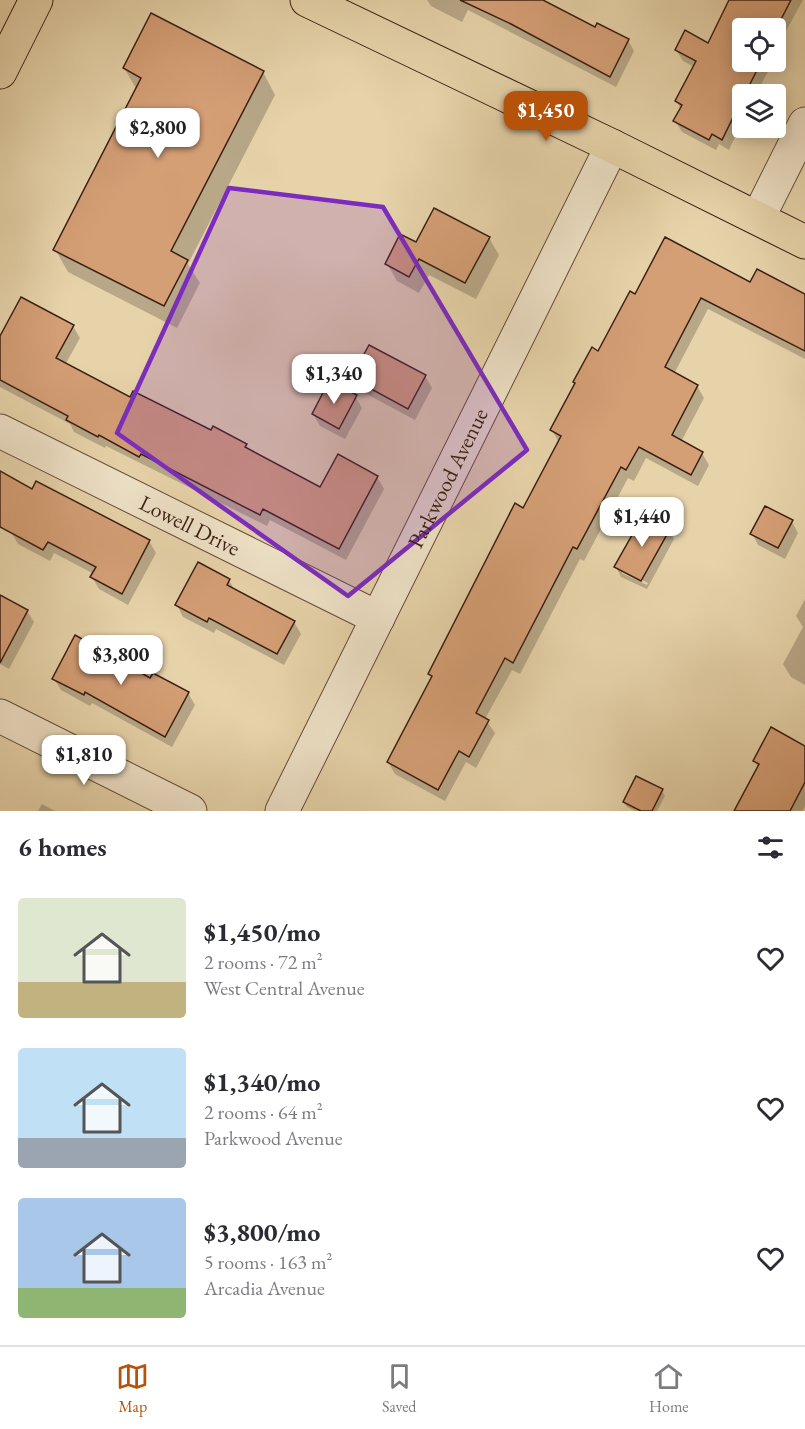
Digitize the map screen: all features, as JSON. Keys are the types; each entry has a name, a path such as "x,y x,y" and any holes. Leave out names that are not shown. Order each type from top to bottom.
{"main road":[{"path":"0,72 36,0"},
{"path":"308,0 612,146 805,242"}],"street":[{"path":"758,218 805,124"},
{"name":"Parkwood Avenue","path":"282,811 612,146"},
{"name":"Lowell Drive","path":"0,432 378,618"},
{"path":"0,716 190,811"}],"highlighted area":[{"path":"229,188 383,207 527,450 348,596 117,433"}],"building":[{"path":"460,0 543,0 595,27 597,23 629,39 610,77 511,24"},
{"path":"729,0 791,0 782,18 732,18 732,72 756,72 750,84 732,84 732,120 722,140 712,134 709,140 673,121 682,105 675,101 696,61 675,50 685,30 708,43"},
{"path":"151,13 264,71 171,251 188,260 164,306 53,250 141,78 123,68"},
{"path":"434,208 490,237 465,283 419,259 409,277 385,264 400,234 416,242"},
{"path":"665,237 750,282 757,269 805,294 805,351 701,298 665,367 698,385 672,435 703,452 691,475 639,447 626,470 621,467 577,549 573,547 513,663 505,658 476,713 489,720 469,757 459,751 438,790 387,762 432,676 428,674 515,503 523,508 561,436 550,430 575,383 573,382 592,347 598,351 630,291 635,294"},
{"path":"21,297 74,325 56,358 130,397 133,391 211,430 213,426 247,444 245,447 320,487 338,454 378,476 339,549 263,509 260,515 141,454 139,457 99,435 98,437 66,420 68,416 0,380 0,336"},
{"path":"369,345 426,375 408,409 351,378"},
{"path":"329,381 357,395 339,429 312,414"},
{"path":"0,471 32,489 36,481 150,540 122,594 90,577 96,567 48,542 43,550 0,527"},
{"path":"765,506 793,520 778,548 750,534"},
{"path":"644,514 670,529 641,581 614,567"},
{"path":"198,562 230,579 227,585 295,621 277,654 209,618 207,622 175,605"},
{"path":"0,595 28,610 0,663"},
{"path":"75,635 150,678 153,673 189,692 165,737 85,692 84,695 52,679"},
{"path":"771,727 805,746 805,782 790,811 734,811 759,764 753,761"},
{"path":"636,776 663,789 652,811 641,811 623,802"}]}
